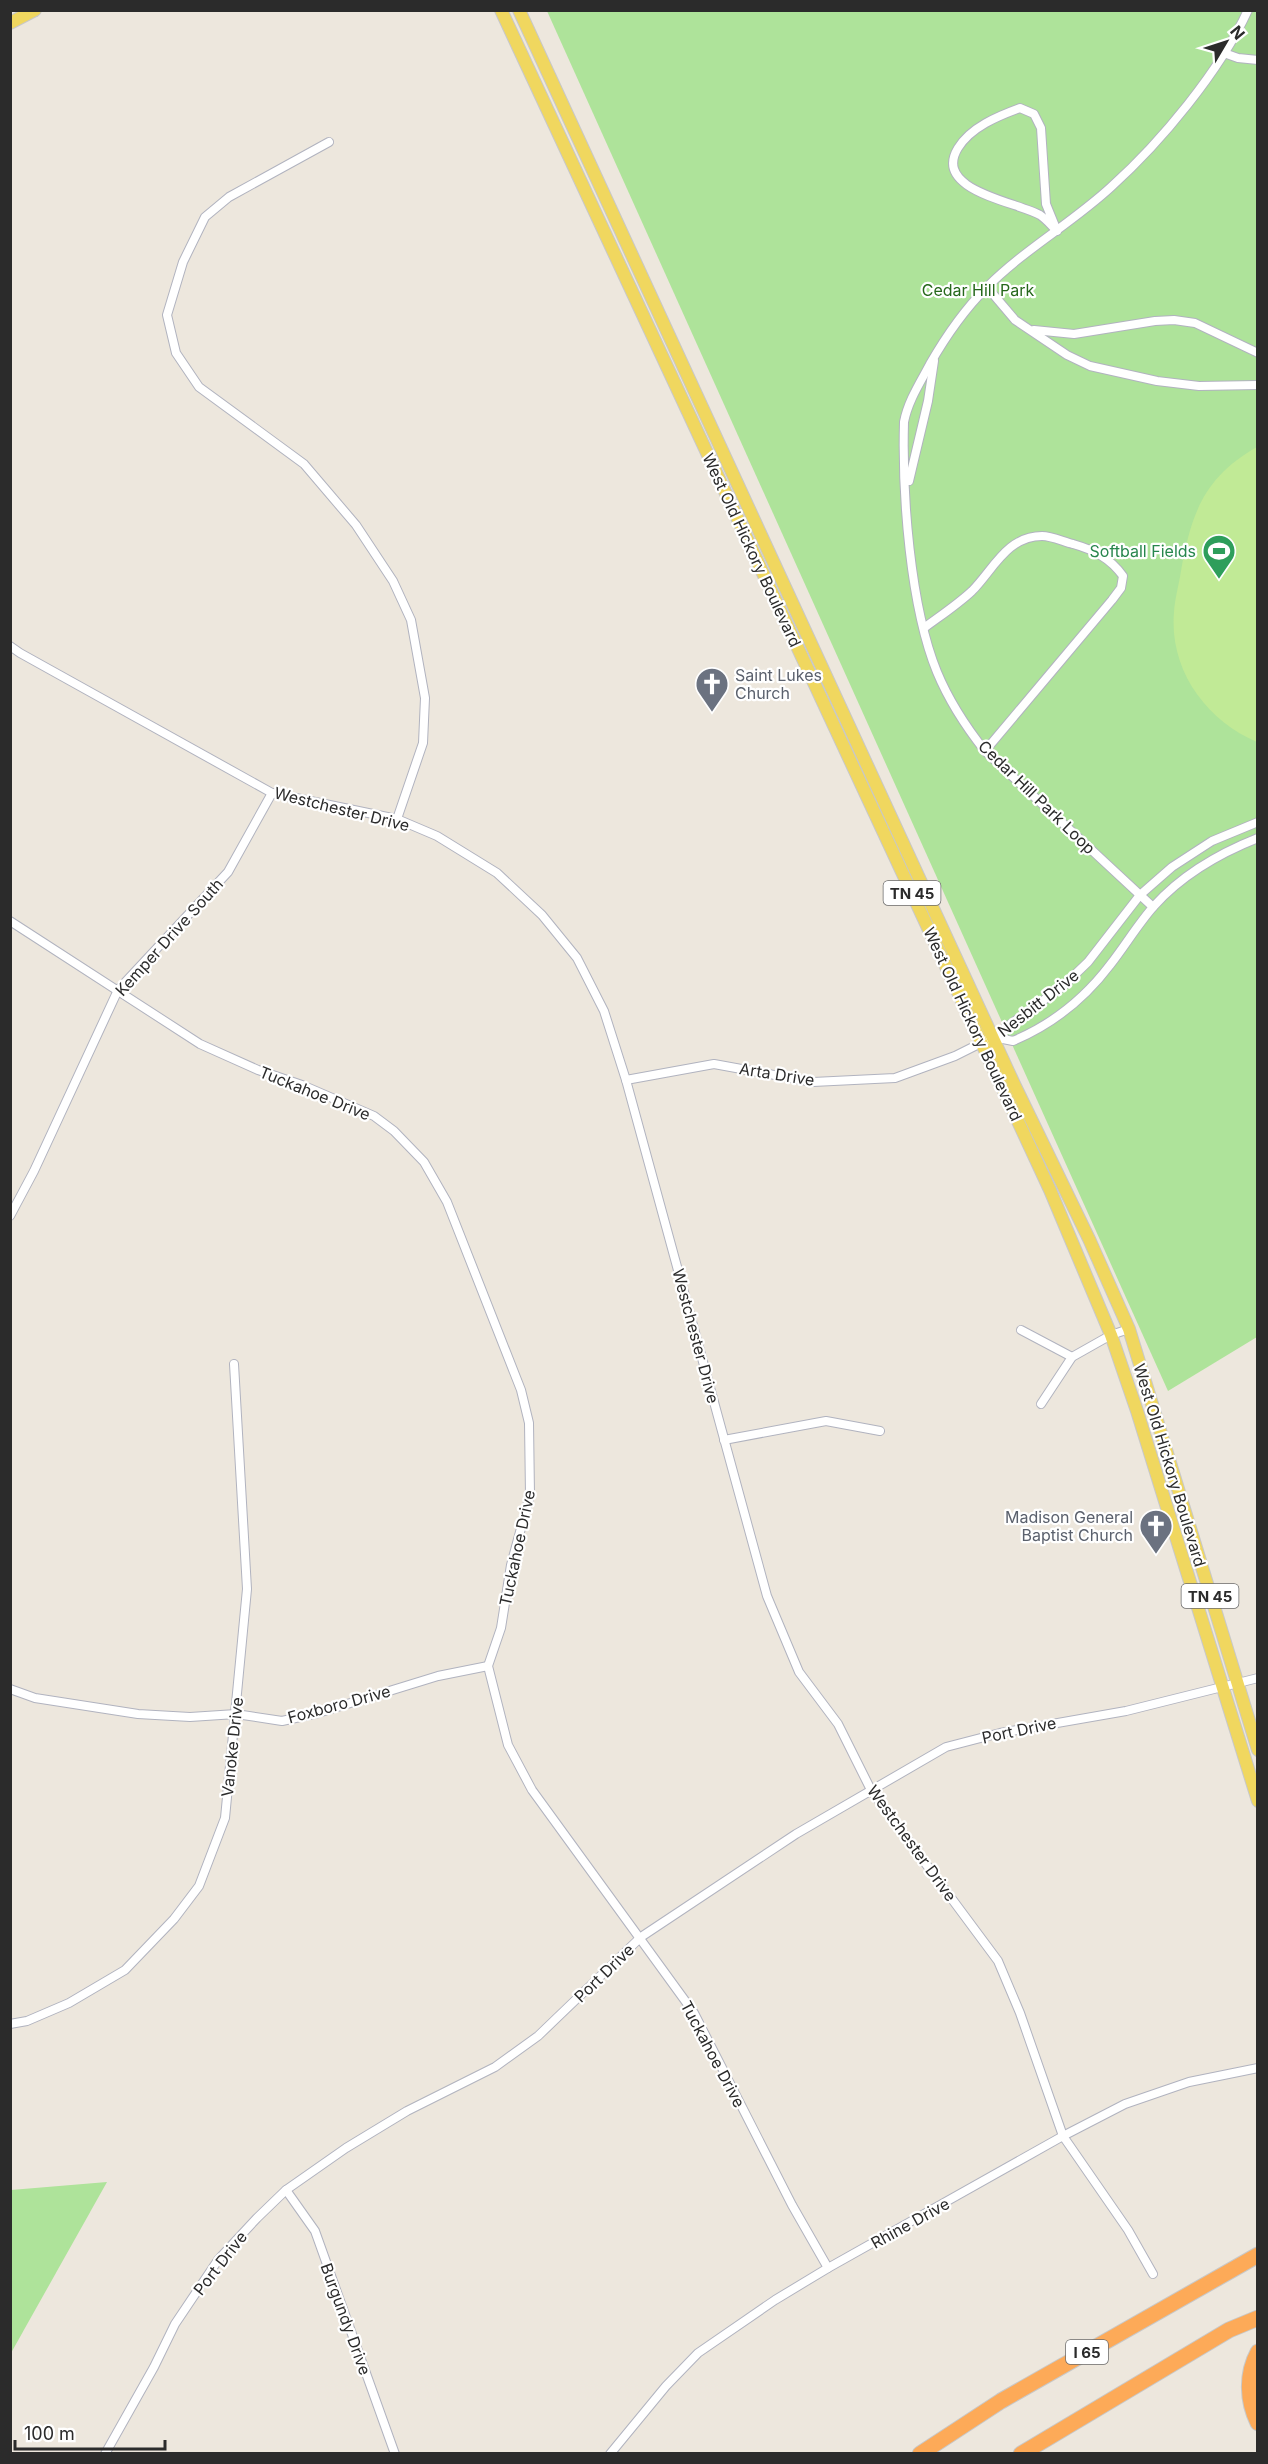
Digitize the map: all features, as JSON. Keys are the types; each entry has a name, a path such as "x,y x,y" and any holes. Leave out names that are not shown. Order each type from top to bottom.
{"highway":[{"name":"I 65","path":"920,2454 1001,2401 1257,2255"},
{"path":"1021,2454 1229,2330 1257,2318"},
{"path":"1257,2352 1250,2374 1249,2391 1250,2403 1257,2423"}],"main road":[{"path":"10,23 35,10"},
{"name":"West Old Hickory Boulevard","path":"501,10 987,1041 1089,1239 1129,1329 1257,1750"},
{"name":"West Old Hickory Boulevard","path":"519,10 987,1041 1111,1335 1149,1447 1257,1801"}],"street":[{"name":"Cedar Hill Park Loop","path":"1154,907 985,751 945,690 931,655 912,564 903,435 906,411 935,356 968,307 1010,266 1095,201 1136,162 1185,106 1224,52 1248,10"},
{"path":"1224,52 1238,58 1257,60"},
{"path":"1020,108 1034,114 1041,128 1046,204 1056,231 1038,214 999,201 968,186 954,167 953,157 962,142 997,116 1020,108"},
{"path":"329,142 229,197 205,217 183,262 167,315 176,353 199,387 304,464 356,525 393,581 411,620 425,698 423,744 397,819"},
{"path":"987,287 1015,320 1067,355 1090,366 1157,381 1199,386 1257,385"},
{"path":"1030,330 1074,334 1174,320 1195,323 1257,353"},
{"name":"Cedar Hill Park Loop","path":"907,498 914,454 928,401 935,356"},
{"path":"924,628 986,577 1002,553 1022,541 1042,536 1081,546 1104,556 1123,576 1121,588 1112,600 985,751"},
{"name":"Westchester Drive","path":"10,646 272,793 397,819 437,836 497,873 542,915 577,958 604,1011 626,1080 767,1596 777,1623 799,1672 838,1724 872,1790 998,1962 1020,2013 1063,2136 1128,2230 1153,2274"},
{"name":"Kemper Drive South","path":"10,1216 34,1171 118,990 228,872 272,793"},
{"name":"Nesbitt Drive","path":"987,1041 1049,998 1076,975 1140,895 1191,854 1233,831 1257,822"},
{"name":"Nesbitt Drive","path":"987,1041 1016,1040 1044,1026 1077,1000 1102,975 1154,907 1196,871 1225,852 1257,838"},
{"name":"Tuckahoe Drive","path":"10,921 200,1044 258,1070 302,1084 374,1116 394,1131 424,1162 447,1202 521,1390 529,1423 530,1495 511,1565 501,1628 488,1666 508,1745 532,1790 694,2013 792,2205 828,2268"},
{"name":"Arta Drive","path":"626,1080 714,1064 813,1082 895,1078 987,1041"},
{"path":"1041,1404 1072,1357 1111,1335 1129,1329"},
{"path":"1021,1330 1072,1357"},
{"name":"Vanoke Drive","path":"10,2024 27,2020 69,2003 125,1970 158,1938 199,1886 225,1818 247,1589 234,1364"},
{"path":"724,1440 826,1421 880,1431"},
{"name":"Foxboro Drive","path":"10,1689 35,1698 129,1712 190,1717 236,1714 282,1720 318,1713 438,1676 488,1666"},
{"name":"Port Drive","path":"105,2454 154,2367 175,2324 218,2260 286,2190 346,2148 407,2111 505,2060 538,2036 641,1937 796,1834 946,1747 1000,1733 1126,1711 1257,1678"},
{"name":"Rhine Drive","path":"610,2454 666,2386 698,2353 775,2300 828,2268 1063,2136 1125,2104 1189,2082 1257,2068"},
{"name":"Burgundy Drive","path":"286,2190 315,2231 395,2454"}],"green space":[{"name":"Cedar Hill Park","path":"547,11 1257,11 1257,1337 1168,1391"},
{"name":"Softball Fields","path":"1257,447 1257,742 1222,721 1194,690 1178,654 1174,633 1174,612 1185,551 1195,515 1203,499 1212,484 1224,471"},
{"path":"107,2182 11,2353 11,2190"}],"place":[{"name":"Softball Fields","path":"1219,580"},
{"name":"Saint Lukes Church","path":"712,713"},
{"name":"Madison General Baptist Church","path":"1156,1555"}]}
